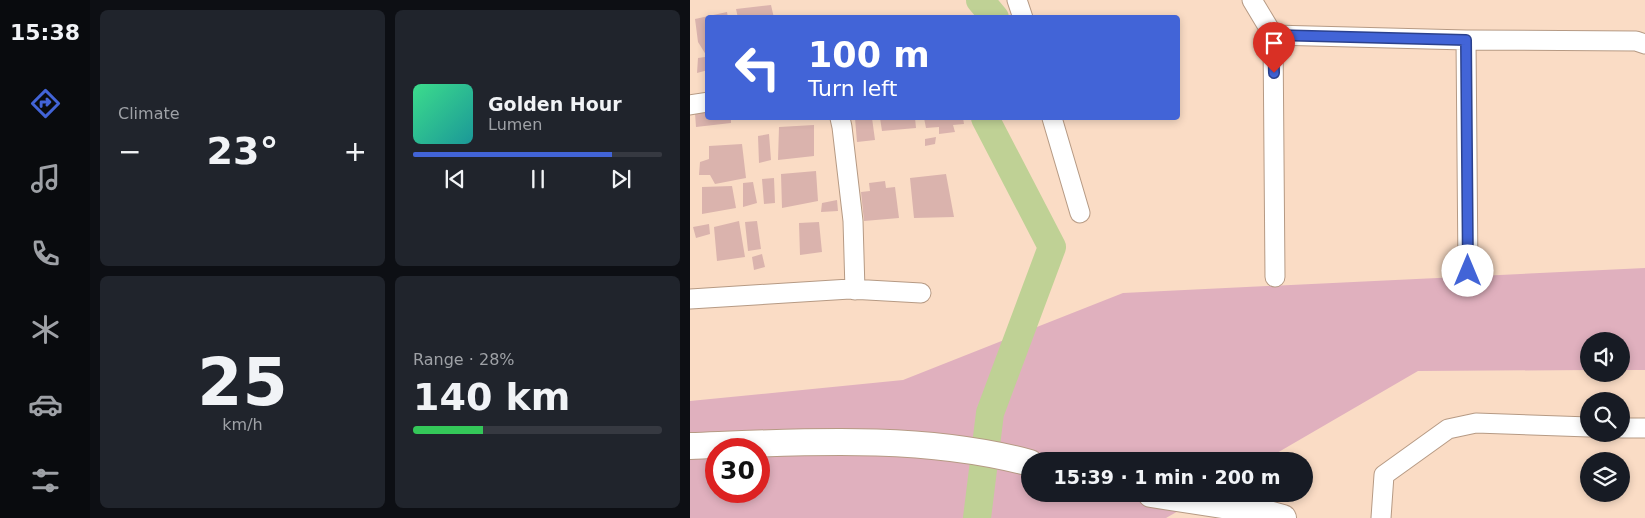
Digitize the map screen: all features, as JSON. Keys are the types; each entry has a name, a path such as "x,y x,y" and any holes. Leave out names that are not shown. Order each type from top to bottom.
{"street":[{"path":"1017,0 1022,15"},
{"path":"1252,0 1273,35 1275,277"},
{"path":"1273,35 1466,40 1636,41 1645,44"},
{"path":"1466,40 1468,271"},
{"path":"690,105 705,102"},
{"path":"840,120 853,221 855,290"},
{"path":"1053,120 1080,213"},
{"path":"690,299 855,290 921,293"},
{"path":"1381,518 1384,475 1448,429 1476,423 1580,426"},
{"path":"1630,428 1645,428"},
{"path":"690,446 798,442 912,444 1002,455 1021,460"},
{"path":"1203,502 1249,509 1284,518"}],"shaded area":[{"path":"1645,268 1645,370 1630,370 1630,332 1580,332 1580,370 1418,371 1278,452 1021,452 1021,502 1194,502 1166,518 690,518 690,401 903,380 1123,293"}],"building":[{"path":"771,5 773,15 737,15 736,9"},
{"path":"727,12 728,15 713,15"},
{"path":"705,17 705,53 698,42 695,19"},
{"path":"705,57 705,71 697,73 698,58"},
{"path":"705,112 705,120 731,120 731,123 696,127 695,113"},
{"path":"855,120 872,120 875,140 857,142"},
{"path":"880,120 915,120 916,128 882,131"},
{"path":"924,120 963,120 964,124 953,125 955,132 939,134 939,127 926,128"},
{"path":"814,125 814,156 778,160 779,127"},
{"path":"769,134 771,160 759,163 758,136"},
{"path":"936,137 935,144 925,146 925,139"},
{"path":"742,144 746,178 715,184 710,175 699,175 700,162 709,159 709,146"},
{"path":"816,171 818,201 782,208 781,174"},
{"path":"946,174 954,217 914,218 910,178"},
{"path":"774,178 775,203 764,204 762,179"},
{"path":"885,181 886,188 895,187 899,218 864,221 861,192 870,191 869,183"},
{"path":"753,182 757,203 743,207 743,183"},
{"path":"732,186 736,208 702,214 702,187"},
{"path":"837,200 838,211 821,212 822,203"},
{"path":"739,221 745,257 717,261 714,227"},
{"path":"757,221 761,249 748,251 745,222"},
{"path":"819,222 822,252 800,255 799,223"},
{"path":"709,224 710,234 696,238 693,227"},
{"path":"762,254 765,267 754,270 752,257"}],"waterway":[{"path":"980,0 992,15"},
{"path":"977,518 990,413 1052,247 986,120"}],"route":[{"path":"1274,73 1273,35 1466,40 1468,271"}]}
